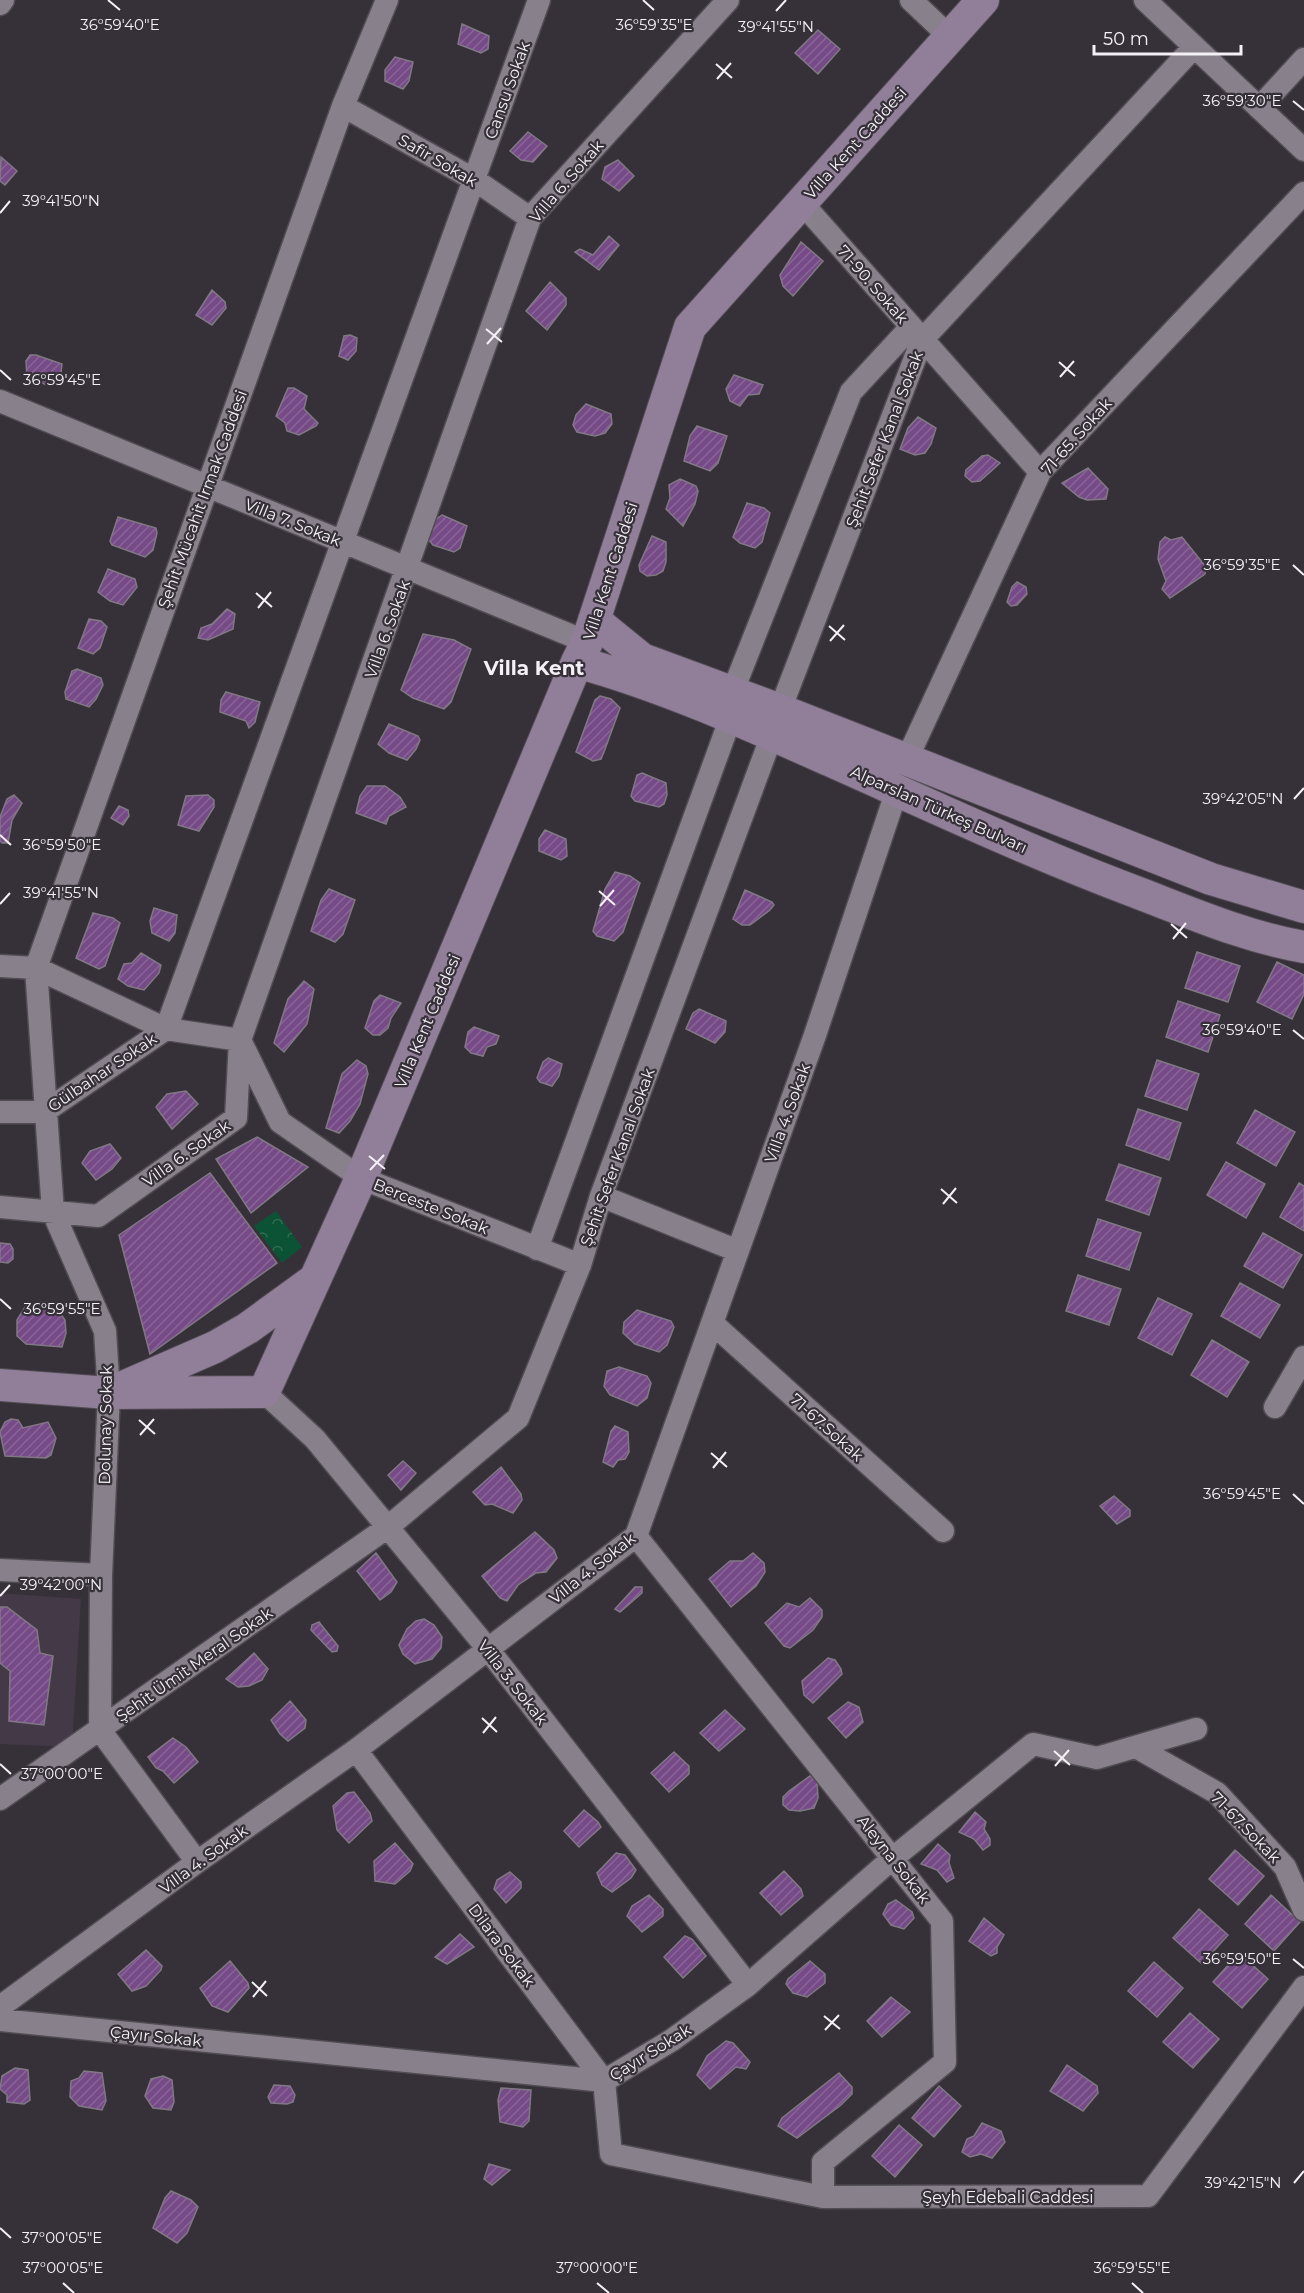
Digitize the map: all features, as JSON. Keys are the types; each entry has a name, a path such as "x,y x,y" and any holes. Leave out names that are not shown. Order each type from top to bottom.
{"street":[{"path":"0,4 3,0"},
{"name":"Şehit Mücahit Irmak Caddesi","path":"36,968 343,106 387,0"},
{"name":"Cansu Sokak","path":"475,180 539,0"},
{"name":"Villa 6. Sokak","path":"52,1212 98,1216 236,1118 240,1040 530,218 728,0"},
{"path":"911,0 950,37"},
{"name":"Villa Kent Caddesi","path":"0,1385 109,1393 264,1392 361,1178 586,641 690,327 983,0"},
{"path":"1157,4 1194,47 1304,150"},
{"name":"Şehit Sefer Kanal Sokak","path":"537,1249 731,705 850,392 917,333 1194,47"},
{"path":"1259,108 1304,59"},
{"name":"Safir Sokak","path":"343,106 475,180 530,218"},
{"path":"166,1029 475,180"},
{"name":"71-65. Sokak","path":"906,761 1040,472 1304,193"},
{"name":"71-90. Sokak","path":"802,203 1040,472"},
{"name":"Şehit Sefer Kanal Sokak","path":"388,1527 518,1418 579,1265 601,1196 917,333"},
{"name":"Villa 7. Sokak","path":"0,401 206,488 586,641"},
{"name":"Alparslan Türkeş Bulvarı","path":"586,641 642,659 731,705"},
{"name":"Alparslan Türkeş Bulvarı","path":"586,641 621,674 731,705 776,722 906,761 1211,879 1304,907"},
{"name":"Alparslan Türkeş Bulvarı","path":"776,722 897,790 1101,879 1242,932 1276,943 1304,947"},
{"name":"Villa 4. Sokak","path":"0,2007 356,1750 636,1536 815,1035 897,790"},
{"path":"0,966 36,968 166,1029 240,1040"},
{"name":"Dolunay Sokak","path":"36,968 52,1212 105,1331 109,1393 101,1575 100,1730"},
{"name":"Gülbahar Sokak","path":"0,1112 44,1112 166,1029"},
{"name":"Berceste Sokak","path":"240,1040 280,1122 361,1178 579,1265"},
{"path":"601,1196 738,1251"},
{"path":"0,1207 52,1212"},
{"name":"Villa Kent Caddesi","path":"109,1393 216,1347 248,1328 315,1279"},
{"name":"71-67.Sokak","path":"712,1323 943,1531"},
{"path":"248,1328 282,1352"},
{"path":"216,1347 227,1393"},
{"path":"1275,1407 1304,1357"},
{"name":"Villa 3. Sokak","path":"264,1392 315,1439 488,1649 748,1985"},
{"name":"Şehit Ümit Meral Sokak","path":"0,1799 388,1527"},
{"name":"Aleyna Sokak","path":"636,1536 942,1921 945,2062 823,2162 823,2197"},
{"path":"0,1570 101,1575"},
{"name":"Çayır Sokak","path":"0,2020 604,2081 672,2040 748,1985 893,1858 1033,1744 1097,1758 1196,1729"},
{"path":"100,1730 198,1862"},
{"name":"71-67.Sokak","path":"1136,1747 1217,1793 1285,1868 1304,1910"},
{"name":"Dilara Sokak","path":"356,1750 604,2081"},
{"name":"Şeyh Edebali Caddesi","path":"604,2081 611,2154 823,2197 1148,2196 1304,1987"}],"shaded area":[{"path":"0,1593 81,1599 72,1747 0,1744"}],"green space":[{"path":"276,1211 302,1247 282,1263 254,1226"}],"building":[{"path":"462,24 489,36 488,49 481,53 458,44"},
{"path":"818,30 840,49 818,74 795,53"},
{"path":"395,57 413,62 409,81 403,89 385,81 385,70"},
{"path":"528,132 547,146 533,162 521,160 510,151"},
{"path":"1,157 17,171 5,185 0,181"},
{"path":"618,160 634,176 619,191 602,179 605,167"},
{"path":"609,236 619,245 599,270 575,252 580,249 593,255"},
{"path":"801,242 823,261 793,296 783,286 780,275"},
{"path":"550,282 566,298 566,305 547,330 526,311"},
{"path":"212,290 225,302 226,308 212,325 196,315"},
{"path":"350,335 357,338 356,351 348,360 339,356 344,336"},
{"path":"30,355 62,364 61,372 54,385 47,385 27,377 26,361"},
{"path":"734,375 763,385 759,394 748,395 740,406 730,401 726,389"},
{"path":"288,388 294,388 307,396 304,409 318,423 299,435 287,431 285,423 276,416"},
{"path":"586,404 611,414 612,424 605,433 595,436 577,432 573,425 576,415"},
{"path":"918,417 936,428 931,444 925,453 915,455 900,449 908,428"},
{"path":"697,426 727,436 718,463 710,471 684,461 690,436"},
{"path":"988,455 1000,463 980,481 972,482 965,476 966,470 982,456"},
{"path":"1088,468 1108,489 1106,499 1087,500 1079,497 1062,483"},
{"path":"680,479 696,486 698,491 695,504 683,526 666,509 670,498 669,485"},
{"path":"747,503 764,508 770,513 762,542 755,548 740,543 733,537"},
{"path":"442,515 467,526 460,548 454,552 433,545 429,540 435,520"},
{"path":"118,517 156,528 153,550 145,557 112,545 110,541"},
{"path":"652,536 666,542 666,562 663,571 647,576 640,571 639,565"},
{"path":"1165,537 1171,540 1182,537 1206,567 1205,574 1170,598 1162,589 1166,581 1158,559 1160,542"},
{"path":"108,569 135,579 137,587 123,605 110,601 98,592"},
{"path":"1017,582 1026,587 1027,594 1017,605 1011,606 1007,602 1012,587"},
{"path":"227,609 235,614 233,629 208,640 198,638 201,628 212,624"},
{"path":"89,619 101,621 107,627 100,648 93,654 78,648"},
{"path":"423,634 454,640 471,649 451,702 444,709 413,698 401,690"},
{"path":"77,669 101,678 103,685 89,707 66,699 65,692 72,671"},
{"path":"226,692 260,702 255,722 249,728 246,721 220,712 221,700"},
{"path":"600,696 611,699 620,708 601,759 593,761 576,752 595,700"},
{"path":"389,724 418,736 420,740 407,760 389,753 378,744"},
{"path":"642,773 666,783 667,795 664,804 659,807 635,801 631,796 637,775"},
{"path":"367,786 385,786 400,797 406,807 389,816 386,824 356,813 360,796"},
{"path":"14,795 22,803 12,820 8,843 2,843 0,841 0,817 7,799"},
{"path":"208,795 214,800 214,807 199,831 178,825 186,796"},
{"path":"119,806 128,810 129,816 123,825 111,818"},
{"path":"545,830 566,839 567,856 561,860 539,851 539,839"},
{"path":"615,872 630,876 640,883 623,932 614,941 597,936 593,931 605,889"},
{"path":"329,889 355,900 343,934 335,942 311,931 321,900"},
{"path":"745,890 774,905 750,925 742,925 733,919"},
{"path":"154,908 177,915 175,933 169,941 152,933 150,921"},
{"path":"93,913 113,918 120,923 105,966 99,969 76,958"},
{"path":"1197,952 1240,966 1228,1002 1185,988"},
{"path":"141,953 161,965 159,973 144,990 128,986 118,979 124,964 132,963"},
{"path":"1277,962 1304,975 1304,994 1292,1019 1257,1002"},
{"path":"304,981 314,989 307,1024 284,1052 274,1043 288,999"},
{"path":"380,995 401,1003 391,1018 388,1028 380,1035 373,1035 365,1028 374,1001"},
{"path":"1178,1001 1220,1015 1208,1052 1166,1037"},
{"path":"699,1009 726,1021 725,1032 715,1043 686,1029 693,1013"},
{"path":"474,1027 499,1036 496,1044 487,1047 483,1056 471,1053 465,1047 468,1032"},
{"path":"548,1058 562,1064 559,1076 552,1086 540,1082 537,1078 543,1062"},
{"path":"357,1060 366,1066 368,1074 360,1104 350,1121 339,1133 326,1128 342,1074"},
{"path":"1157,1060 1199,1074 1187,1110 1145,1096"},
{"path":"186,1091 198,1104 172,1129 156,1107 167,1094"},
{"path":"1138,1109 1181,1123 1169,1160 1126,1145"},
{"path":"1255,1110 1295,1132 1276,1166 1237,1143"},
{"path":"257,1137 308,1167 251,1213 216,1159"},
{"path":"110,1144 121,1158 112,1169 96,1180 82,1163 90,1151"},
{"path":"1226,1162 1265,1184 1246,1218 1207,1195"},
{"path":"1119,1164 1161,1178 1149,1215 1106,1200"},
{"path":"210,1173 277,1263 150,1354 119,1235"},
{"path":"1299,1183 1304,1186 1304,1231 1280,1217"},
{"path":"1098,1219 1141,1233 1129,1270 1086,1256"},
{"path":"1263,1233 1302,1255 1283,1288 1244,1266"},
{"path":"0,1243 10,1244 13,1249 13,1259 8,1263 0,1262"},
{"path":"1078,1275 1121,1289 1109,1325 1066,1311"},
{"path":"1240,1283 1280,1305 1260,1338 1221,1316"},
{"path":"1158,1298 1192,1314 1172,1355 1138,1338"},
{"path":"39,1302 55,1306 65,1320 66,1333 62,1347 26,1344 17,1336 17,1320 25,1307"},
{"path":"637,1310 671,1321 674,1327 667,1345 659,1352 635,1344 623,1333 624,1322"},
{"path":"1212,1340 1249,1362 1227,1397 1191,1375"},
{"path":"619,1367 647,1376 651,1383 647,1398 637,1406 610,1395 604,1386 607,1371"},
{"path":"11,1419 18,1420 23,1428 48,1422 56,1438 51,1455 46,1458 5,1456 0,1432 5,1422"},
{"path":"615,1426 628,1432 629,1452 625,1459 618,1460 613,1467 603,1462 611,1431"},
{"path":"403,1461 416,1473 401,1490 388,1475"},
{"path":"501,1467 521,1494 522,1500 513,1513 492,1504 485,1505 473,1492"},
{"path":"1114,1496 1130,1510 1130,1516 1117,1524 1100,1506"},
{"path":"535,1532 554,1550 557,1558 546,1572 536,1573 518,1585 507,1601 500,1598 482,1576"},
{"path":"376,1553 397,1582 391,1592 380,1600 357,1571"},
{"path":"753,1553 764,1563 765,1572 756,1586 731,1607 709,1579 730,1561 743,1561"},
{"path":"635,1587 642,1587 642,1593 620,1612 615,1609"},
{"path":"810,1598 822,1610 822,1617 813,1630 790,1648 784,1646 765,1623 787,1603 799,1607"},
{"path":"0,1607 7,1607 37,1630 40,1653 53,1656 44,1725 9,1721 10,1671 0,1663"},
{"path":"424,1619 434,1625 442,1637 441,1648 432,1659 415,1664 403,1654 399,1645 407,1629 416,1621"},
{"path":"319,1622 338,1646 337,1651 332,1652 311,1630 312,1625"},
{"path":"254,1653 268,1669 262,1680 249,1686 238,1687 226,1679"},
{"path":"828,1658 835,1660 842,1674 813,1703 804,1695 802,1681"},
{"path":"290,1701 306,1720 305,1728 288,1741 280,1734 271,1720"},
{"path":"848,1702 859,1707 863,1722 846,1738 828,1718"},
{"path":"725,1710 745,1729 719,1751 700,1733"},
{"path":"173,1738 186,1747 198,1762 174,1783 163,1771 156,1768 148,1757"},
{"path":"674,1752 689,1766 689,1774 669,1792 651,1773"},
{"path":"810,1776 817,1781 818,1798 814,1808 800,1811 789,1810 783,1805 783,1797"},
{"path":"354,1792 370,1813 372,1821 349,1843 337,1830 333,1806 347,1793"},
{"path":"584,1810 601,1827 579,1847 564,1831"},
{"path":"975,1812 986,1822 984,1829 990,1839 990,1845 983,1850 974,1839 959,1832"},
{"path":"395,1843 413,1864 410,1871 395,1884 375,1881 374,1861"},
{"path":"938,1844 950,1855 949,1863 954,1878 947,1882 937,1870 921,1864"},
{"path":"1235,1850 1264,1876 1238,1905 1209,1879"},
{"path":"616,1853 625,1855 636,1870 631,1878 612,1892 602,1885 597,1873"},
{"path":"784,1871 801,1889 803,1896 781,1915 760,1893"},
{"path":"510,1872 521,1882 521,1888 506,1903 494,1889 497,1880"},
{"path":"649,1895 663,1909 663,1916 642,1932 627,1916 632,1906"},
{"path":"1271,1895 1300,1922 1274,1951 1245,1924"},
{"path":"896,1900 912,1912 914,1918 904,1929 891,1925 883,1914 888,1904"},
{"path":"1199,1909 1228,1935 1202,1964 1173,1938"},
{"path":"984,1918 1004,1935 997,1947 997,1953 991,1956 969,1941"},
{"path":"460,1934 474,1947 447,1964 435,1957"},
{"path":"685,1936 692,1939 706,1956 683,1978 664,1957"},
{"path":"146,1950 162,1966 161,1970 146,1986 132,1991 118,1974"},
{"path":"1239,1953 1268,1979 1242,2008 1213,1982"},
{"path":"230,1961 248,1983 249,1988 228,2012 212,2006 200,1988"},
{"path":"810,1961 825,1974 825,1983 807,1997 793,1993 786,1984 788,1979"},
{"path":"1154,1962 1183,1988 1157,2017 1128,1991"},
{"path":"891,1997 910,2012 882,2037 867,2021"},
{"path":"1190,2013 1219,2039 1193,2068 1163,2042"},
{"path":"726,2041 733,2043 750,2062 746,2069 736,2067 710,2089 697,2075 707,2056"},
{"path":"1067,2065 1097,2086 1098,2093 1083,2111 1050,2091"},
{"path":"15,2068 28,2070 30,2100 24,2104 7,2102 7,2095 0,2089 2,2076"},
{"path":"84,2071 102,2073 106,2101 102,2110 79,2106 70,2097 71,2081 79,2078"},
{"path":"839,2073 852,2087 852,2094 841,2105 797,2138 778,2126 782,2118"},
{"path":"163,2076 172,2080 174,2102 171,2110 153,2108 145,2096 151,2079"},
{"path":"274,2085 290,2086 295,2095 293,2102 271,2103 268,2097"},
{"path":"939,2086 961,2106 934,2137 912,2118"},
{"path":"501,2088 531,2090 529,2121 523,2127 500,2122 498,2100"},
{"path":"982,2123 1001,2131 1005,2142 992,2158 981,2154 970,2157 962,2152 967,2139 974,2136"},
{"path":"899,2125 922,2145 895,2177 872,2156"},
{"path":"489,2164 510,2170 492,2185 484,2179"},
{"path":"171,2191 191,2200 198,2207 187,2233 177,2243 153,2228 165,2198"}],"district":[{"name":"Villa Kent","path":"534,668"}]}
